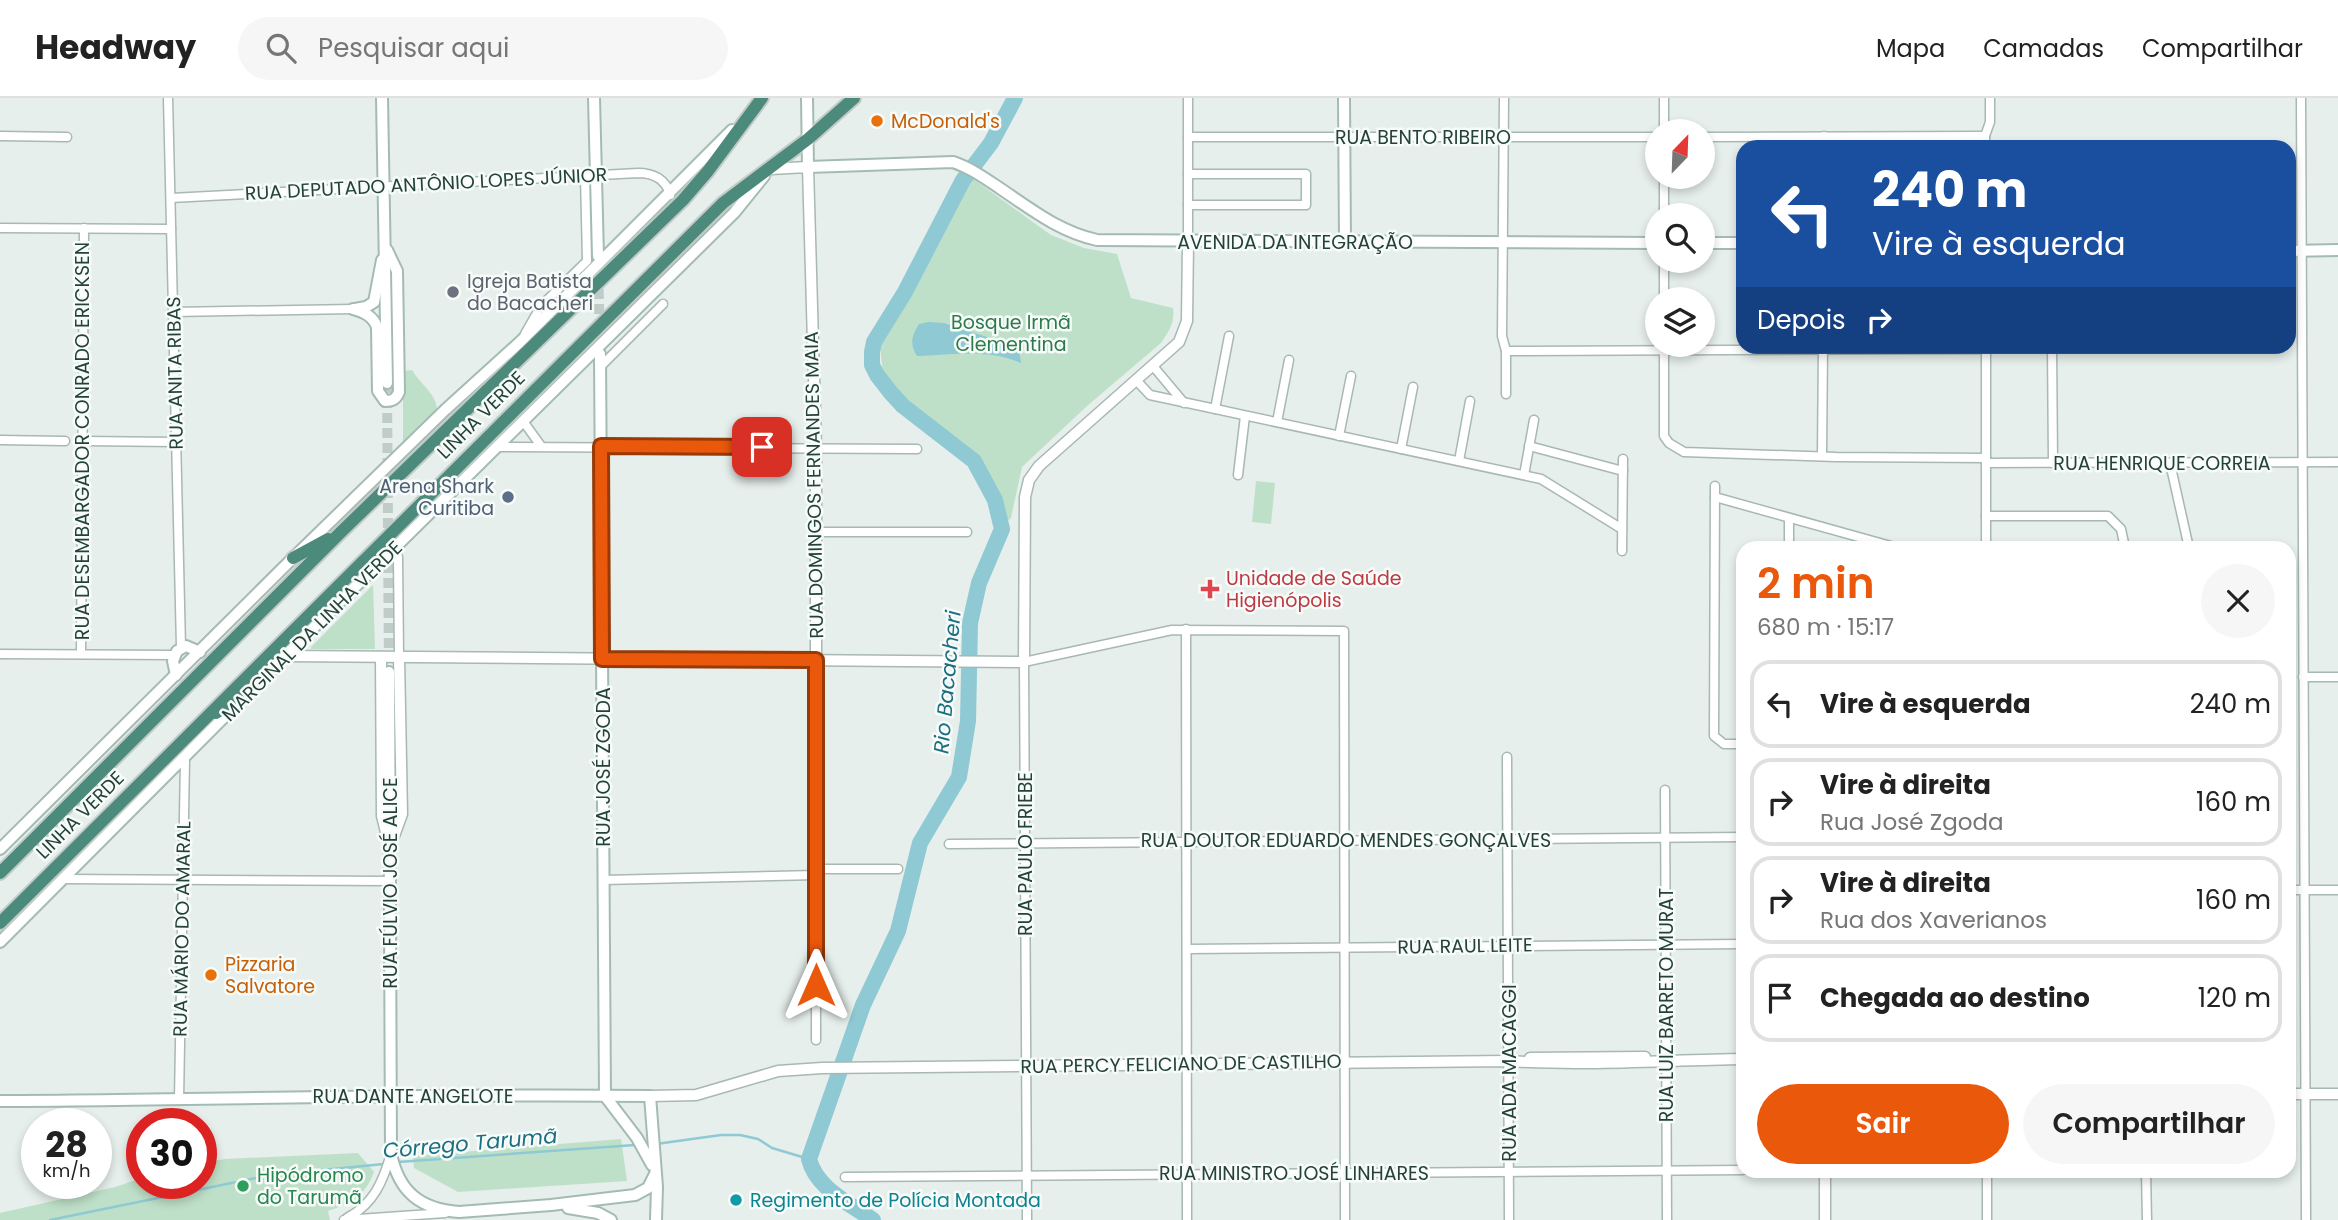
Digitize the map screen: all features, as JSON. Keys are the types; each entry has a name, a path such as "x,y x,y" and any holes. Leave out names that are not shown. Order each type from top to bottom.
{"highway":[{"name":"LINHA VERDE","path":"0,923 723,203 808,139 854,98"},
{"name":"LINHA VERDE","path":"0,873 341,532 683,200 760,101"},
{"path":"293,558 341,532"},
{"path":"198,724 252,691"}],"main road":[{"path":"382,98 387,383"},
{"path":"594,98 590,175 598,256"},
{"name":"RUA DOMINGOS FERNANDES MAIA","path":"807,98 808,167"},
{"path":"1345,98 1345,242"},
{"path":"0,849 293,558 670,195 760,101"},
{"name":"AVENIDA DA INTEGRAÇÃO","path":"808,167 953,162 979,174 1047,221 1085,237 1110,242 1645,243"},
{"name":"MARGINAL DA LINHA VERDE","path":"0,942 734,213 770,169"},
{"path":"1715,243 1736,243"},
{"path":"353,309 365,313 375,321 378,391 381,397 391,401 399,392 397,271 386,247"},
{"path":"353,309 371,305 377,297 379,268 386,247"},
{"path":"2296,251 2338,250"},
{"name":"RUA JOSÉ ZGODA","path":"600,354 605,1096"},
{"path":"176,675 173,661 178,651 192,647 200,652"},
{"name":"RUA FÚLVIO JOSÉ ALICE","path":"389,672 390,1170"},
{"name":"RUA DANTE ANGELOTE","path":"0,1101 179,1100 391,1094 650,1096"},
{"path":"605,1096 650,1154"},
{"path":"650,1096 650,1154 655,1172 656,1220"},
{"path":"390,1170 417,1199 434,1208 459,1212 635,1195 648,1188 655,1172"},
{"path":"551,1205 598,1213 611,1220"}],"street":[{"name":"RUA ANITA RIBAS","path":"168,98 178,651"},
{"path":"1188,98 1186,328 1179,342 1136,380 1150,395 1541,479 1622,529"},
{"path":"1504,98 1502,336 1506,351 1506,394"},
{"path":"1664,98 1664,119"},
{"path":"1985,140 1990,122 1990,98"},
{"path":"2301,98 2306,1220"},
{"path":"0,136 67,137"},
{"name":"RUA BENTO RIBEIRO","path":"1188,137 1645,136"},
{"path":"1715,136 1985,136"},
{"path":"770,169 808,167"},
{"name":"RUA DOMINGOS FERNANDES MAIA","path":"808,167 816,448 816,1040"},
{"name":"RUA DEPUTADO ANTÔNIO LOPES JÚNIOR","path":"171,198 638,173 653,175 665,183 670,195"},
{"path":"1188,174 1306,174 1306,205 1188,205"},
{"path":"520,342 541,306 587,261 590,175"},
{"path":"0,228 172,229"},
{"name":"RUA DESEMBARGADOR CONRADO ERICKSEN","path":"81,654 84,228"},
{"path":"601,366 663,304"},
{"path":"173,312 353,309"},
{"path":"1215,409 1229,336"},
{"path":"1506,351 1645,348"},
{"path":"1715,348 1736,348"},
{"path":"1822,455 1823,354"},
{"path":"1986,354 1986,541"},
{"path":"2052,354 2053,463"},
{"name":"RUA HENRIQUE CORREIA","path":"1664,357 1664,436 1674,447 1690,453 2053,463 2338,462"},
{"path":"1277,422 1289,360"},
{"path":"1153,366 1184,403"},
{"path":"1339,436 1350,376"},
{"name":"RUA PAULO FRIEBE","path":"1027,1220 1024,662 1026,489 1039,466 1136,380"},
{"path":"1401,449 1413,387"},
{"path":"1459,461 1470,401"},
{"path":"1238,475 1245,416"},
{"path":"1524,475 1534,420"},
{"path":"523,421 541,446"},
{"path":"0,440 65,441"},
{"path":"82,441 176,442"},
{"path":"1529,446 1623,471"},
{"path":"498,447 917,449"},
{"path":"1622,551 1623,458"},
{"path":"2170,463 2187,541"},
{"path":"1715,486 1714,736 1724,744 1736,744"},
{"path":"1715,497 1857,541"},
{"path":"1986,516 2108,516 2121,529 2124,541"},
{"path":"1789,518 1789,541"},
{"path":"816,532 967,532"},
{"path":"390,847 402,814 398,557"},
{"path":"285,656 1024,662 1159,632 1186,629 1344,631 1345,1220"},
{"path":"1186,629 1187,1220"},
{"path":"0,654 178,651"},
{"path":"381,657 382,816 390,847"},
{"path":"2304,677 2338,677"},
{"name":"RUA ADA MACAGGI","path":"1507,757 1509,1220"},
{"name":"RUA MÁRIO DO AMARAL","path":"179,1100 185,759"},
{"name":"RUA LUIZ BARRETO MURAT","path":"1665,790 1667,1220"},
{"name":"RUA DOUTOR EDUARDO MENDES GONÇALVES","path":"949,844 1736,837"},
{"path":"603,880 898,869"},
{"path":"63,879 390,881"},
{"path":"2296,890 2338,890"},
{"name":"RUA RAUL LEITE","path":"1187,948 1736,944"},
{"name":"RUA PERCY FELICIANO DE CASTILHO","path":"822,1068 1508,1061 1542,1056 1736,1059"},
{"name":"RUA DANTE ANGELOTE","path":"650,1096 696,1095 778,1071 822,1068"},
{"path":"2296,1094 2338,1094"},
{"path":"390,1170 372,1199 344,1220 459,1212"},
{"name":"RUA MINISTRO JOSÉ LINHARES","path":"845,1177 1736,1170"},
{"path":"1825,1178 1825,1220"},
{"path":"1987,1178 1987,1220"},
{"path":"2146,1178 2147,1220"}],"green space":[{"name":"Bosque Irmã Clementina","path":"972,178 1051,235 1084,248 1117,254 1131,298 1173,308 1171,327 1161,343 1087,406 1022,467 1011,518 1002,525 996,499 975,460 910,404 883,374 880,347 913,294"},
{"path":"412,370 432,395 437,411 403,445 403,371"},
{"path":"1256,481 1275,483 1271,524 1252,522"},
{"path":"373,585 375,649 311,649 311,647"},
{"path":"621,1139 627,1181 458,1192 414,1168 413,1156"},
{"name":"Hipódromo do Tarumã","path":"358,1153 374,1172 357,1198 328,1211 330,1220 0,1220 0,1213 62,1199 112,1199 112,1188 126,1183 126,1199 217,1199 217,1160"}],"water":[{"path":"944,323 1011,345 1019,349 1021,363 982,354 917,356 912,344 913,336 919,324"}],"waterway":[{"name":"Rio Bacacheri","path":"873,1220 826,1187 809,1159 863,1005 898,931 920,843 959,777 968,721 970,623 979,583 1002,529 995,500 974,461 903,406 877,375 872,365 872,352 874,342 905,292 963,180 991,143 1015,98"},
{"name":"Córrego Tarumã","path":"656,1144 740,1135 758,1139 772,1148 809,1159"},
{"name":"Córrego Tarumã","path":"398,1162 635,1145"},
{"name":"Córrego Tarumã","path":"50,1220 271,1175 384,1164"}],"tunnel":[{"path":"598,259 600,351"},
{"path":"387,383 389,672"}],"place":[{"name":"McDonald's","path":"877,121"},
{"name":"Igreja Batista do Bacacheri","path":"453,292"},
{"name":"Arena Shark Curitiba","path":"508,497"},
{"name":"Unidade de Saúde Higienópolis","path":"1210,589"},
{"name":"Pizzaria Salvatore","path":"211,975"},
{"name":"Hipódromo do Tarumã","path":"243,1186"},
{"name":"Regimento de Polícia Montada","path":"736,1200"}],"route":[{"path":"762,447 601,446 602,659 816,660 816,985"}]}
